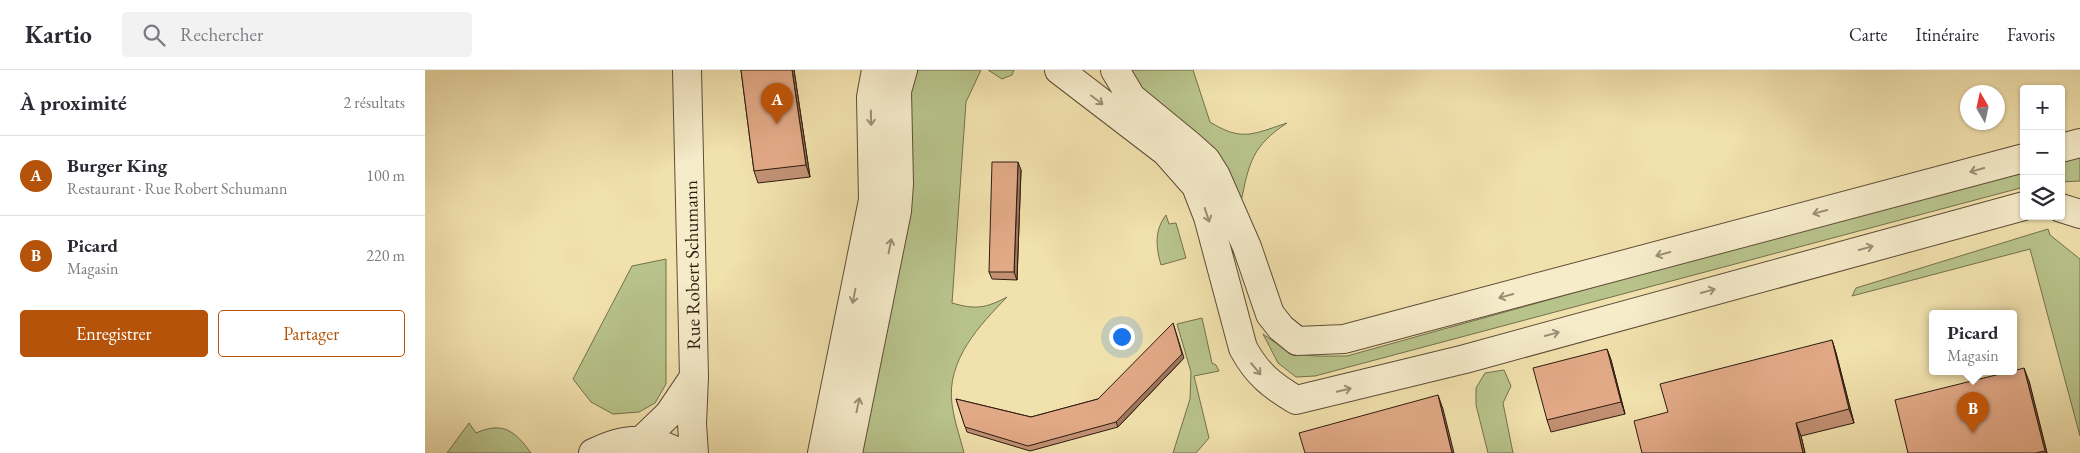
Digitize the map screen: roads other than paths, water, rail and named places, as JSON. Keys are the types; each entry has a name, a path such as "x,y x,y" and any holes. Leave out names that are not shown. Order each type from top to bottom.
{"street":[{"name":"Rue Robert Schumann","path":"642,440 669,414 694,377 687,70"},
{"path":"822,453 873,200 871,97 876,70"},
{"path":"848,453 897,211 899,184 897,91 903,70"},
{"path":"1059,70 1166,152 1196,186 1207,216 1243,348 1253,366 1272,386 1296,400 1337,392 1465,358 2020,207"},
{"path":"1115,70 1131,97 1205,160 1225,193 1270,314 1281,328 1297,341 1344,339 2020,159"},
{"path":"2065,147 2080,143"},
{"path":"2065,198 2080,196"},
{"path":"2065,209 2080,214"},
{"path":"694,377 692,424 694,453"},
{"path":"593,453 612,444 642,440 662,444 679,453"}],"place":[{"name":"Burger King","path":"777,124"},
{"name":"Picard","path":"1973,433"}]}
